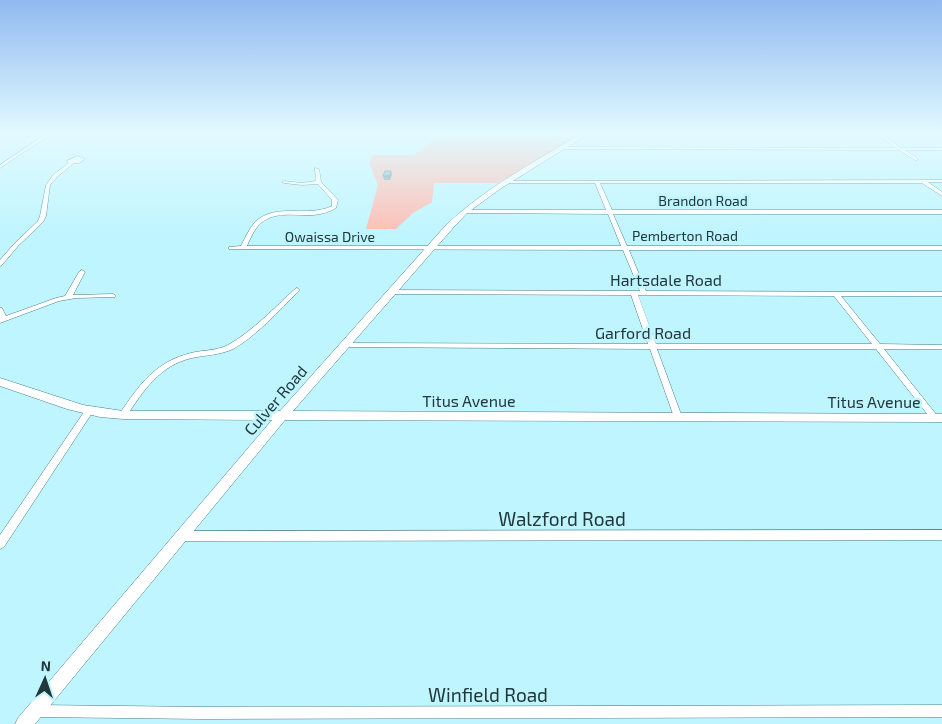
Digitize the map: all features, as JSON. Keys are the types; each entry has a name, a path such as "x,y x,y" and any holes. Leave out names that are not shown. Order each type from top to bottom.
{"main road":[{"name":"Culver Road","path":"24,724 282,416 429,248 464,212 529,168"},
{"name":"Titus Avenue","path":"0,382 24,388 89,412 123,415 939,418"}],"street":[{"path":"0,264 16,245 40,222 43,216 48,185 55,176 66,168"},
{"path":"242,248 256,224 265,217 280,214 318,212 332,208 335,205 335,200 319,182 317,168"},
{"path":"923,181 942,194"},
{"path":"506,182 942,181"},
{"path":"284,182 302,184 319,182"},
{"path":"597,182 644,293"},
{"name":"Brandon Road","path":"464,212 942,212"},
{"name":"Owaissa Drive","path":"231,248 429,248"},
{"name":"Pemberton Road","path":"429,248 942,248"},
{"path":"68,297 82,272"},
{"path":"123,415 145,381 158,371 184,358 216,352 236,343 297,290"},
{"name":"Hartsdale Road","path":"390,292 942,294"},
{"path":"634,293 678,417"},
{"path":"834,293 939,418"},
{"path":"0,310 2,320 68,297 113,296"},
{"name":"Garford Road","path":"343,346 942,347"},
{"path":"0,544 89,412"},
{"name":"Walzford Road","path":"182,536 942,535"},
{"name":"Winfield Road","path":"34,711 193,713 942,711"}],"shaded area":[{"path":"371,168 524,168 498,183 434,183 432,202 413,213 396,229 366,229 378,185"}],"building":[{"path":"385,171 391,171 390,176 383,176"}]}
